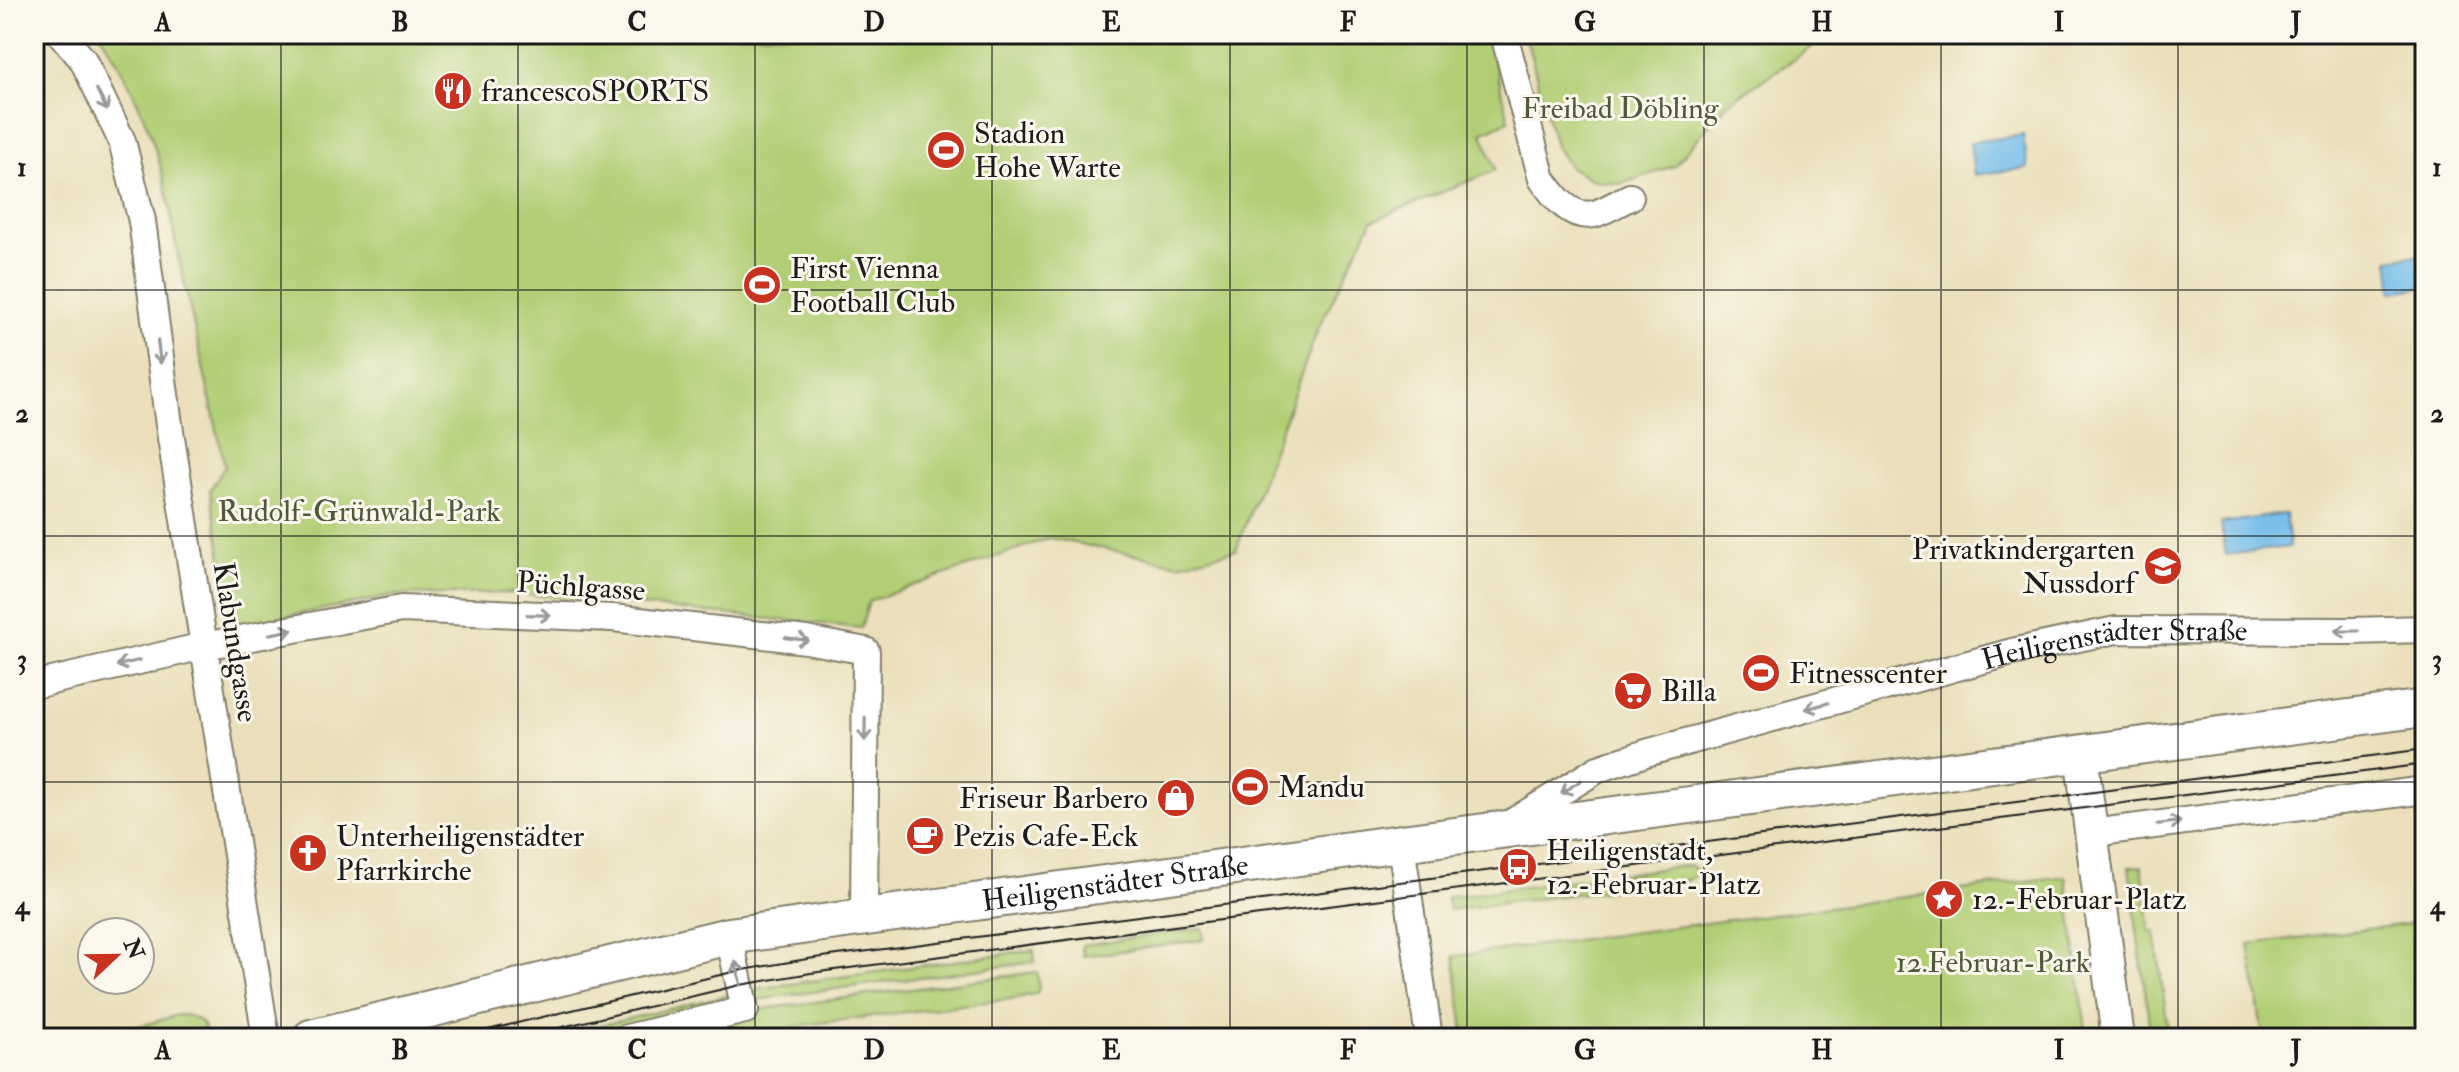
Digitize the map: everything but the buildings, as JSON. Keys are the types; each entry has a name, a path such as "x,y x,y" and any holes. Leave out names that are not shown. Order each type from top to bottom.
{"main road":[{"name":"Heiligenstädter Straße","path":"311,1038 729,936 2425,708"}],"street":[{"name":"Klabundgasse","path":"61,34 83,60 122,141 142,221 163,390 266,1038"},
{"path":"1504,34 1542,179 1554,197 1571,211 1592,214 1630,197"},
{"name":"Püchlgasse","path":"34,685 204,646 401,609 613,618 806,640 866,651 864,916"},
{"name":"Heiligenstädter Straße","path":"1500,830 1598,769 2012,652 2116,630 2425,629"},
{"path":"2081,754 2118,1038"},
{"path":"2092,833 2425,790"},
{"path":"1401,844 1429,1038"},
{"path":"627,1038 745,1010 729,936"}],"green space":[{"name":"First Vienna Football Club","path":"100,34 1487,34 1509,120 1482,133 1496,170 1372,221 1318,329 1236,550 1179,564 1050,538 869,601 861,628 512,593 399,595 234,626 210,490 225,466 165,185 140,107"},
{"name":"Freibad Döbling","path":"1525,34 1832,34 1727,104 1674,166 1621,184 1595,181 1570,167 1555,146"},
{"path":"1690,865 1697,870 1697,874 1688,880 1449,910 1447,897"},
{"path":"2142,866 2150,931 2155,931 2169,1038 2151,1038 2129,867"},
{"name":"12.Februar-Park","path":"2066,876 2087,1038 1465,1038 1454,956"},
{"path":"2425,922 2425,1038 2263,1038 2249,944"},
{"path":"1203,928 1204,940 1083,956 1082,945"},
{"path":"1034,950 1035,962 755,1000 753,989"},
{"path":"1037,972 1037,993 1018,998 803,1025 733,1038 676,1038 756,1010"},
{"path":"733,994 725,1004 584,1038 546,1038"},
{"path":"177,1015 193,1017 205,1028 163,1038 100,1038"}],"water":[{"path":"2023,135 2028,168 1974,175 1970,142"},
{"path":"2425,254 2425,287 2393,292 2389,259"},
{"path":"2285,514 2289,547 2226,555 2221,523"}],"tram line":[{"path":"454,1038 737,971 807,959 2425,749"},
{"path":"516,1038 740,985 811,973 2425,764"}],"place":[{"name":"francescoSPORTS","path":"453,91"},
{"name":"Stadion Hohe Warte","path":"946,150"},
{"name":"First Vienna Football Club","path":"762,285"},
{"name":"Privatkindergarten Nussdorf","path":"2163,566"},
{"name":"Fitnesscenter","path":"1761,673"},
{"name":"Billa","path":"1633,691"},
{"name":"Mandu","path":"1250,787"},
{"name":"Friseur Barbero","path":"1176,798"},
{"name":"Pezis Cafe-Eck","path":"925,836"},
{"name":"Unterheiligenstädter Pfarrkirche","path":"308,853"},
{"name":"Heiligenstadt, 12.-Februar-Platz","path":"1518,867"},
{"name":"12.-Februar-Platz","path":"1944,899"}],"park label":[{"name":"Rudolf-Grünwald-Park","path":"359,511"}]}
